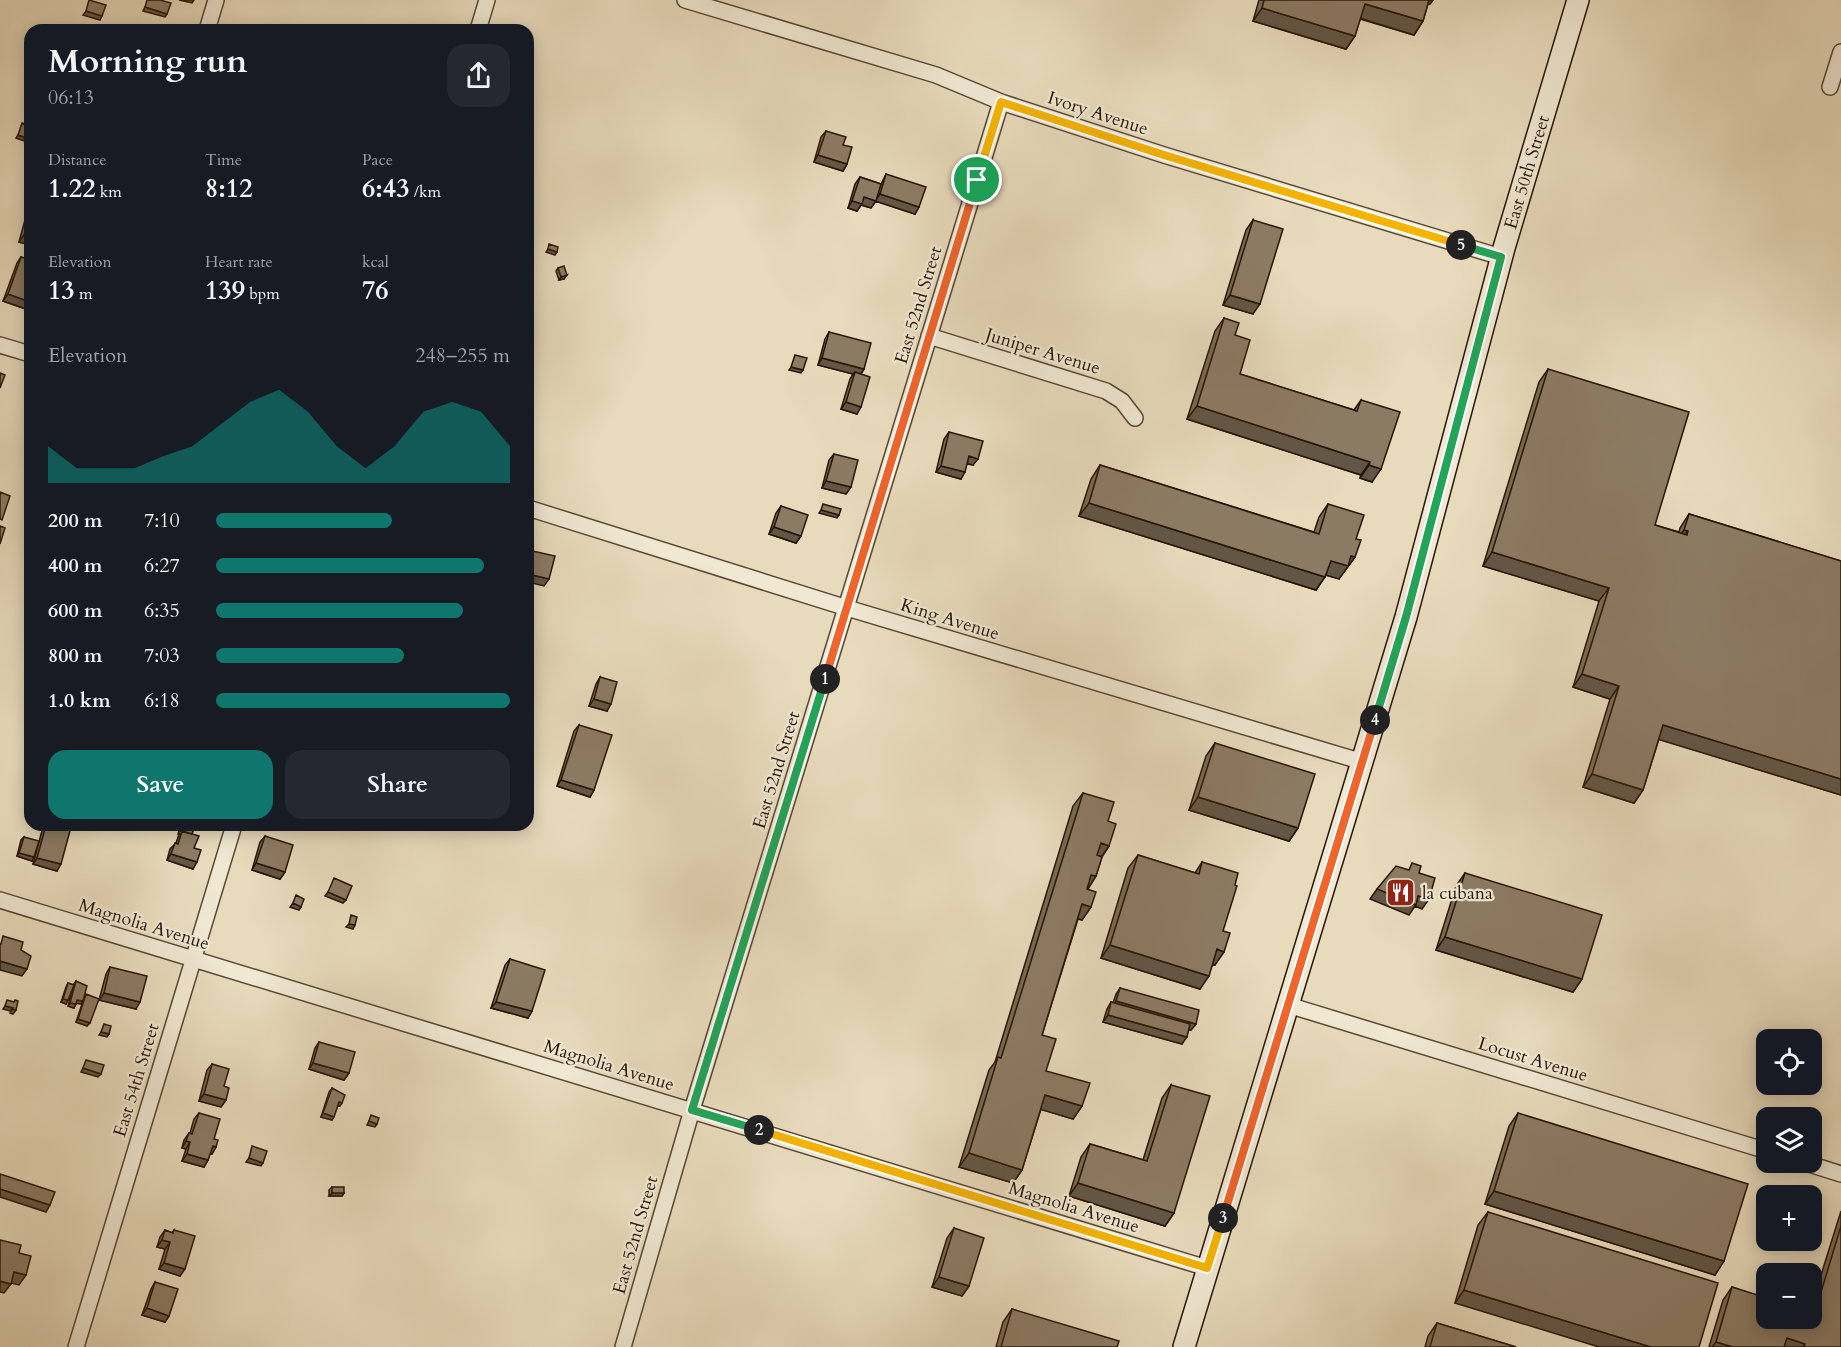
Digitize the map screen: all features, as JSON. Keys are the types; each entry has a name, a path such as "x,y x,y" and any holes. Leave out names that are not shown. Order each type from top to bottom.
{"main road":[{"name":"East 50th Street","path":"1184,1347 1409,606 1501,257 1578,0"}],"street":[{"path":"209,24 216,0"},
{"path":"479,24 487,0"},
{"name":"Ivory Avenue","path":"685,0 936,75 1001,102 1164,155 1501,257"},
{"path":"1830,87 1841,52"},
{"name":"East 52nd Street","path":"623,1347 692,1110 1001,102"},
{"name":"Juniper Avenue","path":"929,336 1106,391 1122,401 1135,418"},
{"path":"0,345 24,352"},
{"name":"King Avenue","path":"534,510 847,608 1363,762"},
{"name":"East 54th Street","path":"76,1347 232,831"},
{"name":"Magnolia Avenue","path":"0,900 1207,1268"},
{"name":"Locust Avenue","path":"1288,1005 1756,1149"},
{"path":"1822,1168 1841,1174"}],"building":[{"path":"89,0 106,5 102,16 86,11"},
{"path":"147,0 171,3 167,14 145,7"},
{"path":"1264,0 1429,0 1423,21 1365,4 1355,36 1262,8"},
{"path":"22,123 24,124 24,137 18,135"},
{"path":"826,131 846,137 843,145 852,147 847,164 818,155"},
{"path":"886,174 926,187 919,207 880,194"},
{"path":"860,177 881,184 876,201 864,197 862,204 852,201"},
{"path":"1253,220 1283,229 1260,304 1230,295"},
{"path":"549,244 558,247 557,252 548,249"},
{"path":"21,257 24,258 24,300 8,294"},
{"path":"564,266 567,275 561,277 558,268"},
{"path":"1224,318 1239,323 1235,335 1250,340 1240,374 1357,411 1361,400 1400,412 1381,469 1369,465 1370,462 1197,406"},
{"path":"829,332 871,343 864,369 822,358"},
{"path":"795,355 807,358 803,370 791,367"},
{"path":"1548,369 1689,412 1655,525 1687,535 1688,531 1684,530 1689,514 1841,561 1841,779 1663,725 1643,790 1592,774 1619,686 1582,674 1609,588 1492,552"},
{"path":"855,372 870,377 861,407 846,402"},
{"path":"0,373 5,375 0,388"},
{"path":"949,432 983,441 978,459 969,456 965,472 941,466"},
{"path":"834,454 858,460 851,487 826,481"},
{"path":"1100,465 1319,534 1328,504 1364,515 1356,539 1361,540 1355,557 1351,556 1348,566 1331,561 1325,577 1089,503"},
{"path":"0,492 10,496 2,520 0,519"},
{"path":"823,504 841,509 839,515 821,510"},
{"path":"781,506 808,515 801,536 774,527"},
{"path":"0,526 5,528 0,544"},
{"path":"534,551 555,556 549,579 534,575"},
{"path":"600,677 617,682 611,704 594,699"},
{"path":"579,725 612,735 594,790 561,780"},
{"path":"1215,743 1315,774 1298,828 1198,797"},
{"path":"1083,793 1114,802 1108,821 1116,824 1109,846 1101,843 1097,855 1102,857 1096,876 1091,875 1087,889 1096,892 1091,907 1082,904 1042,1035 1056,1039 1046,1071 1090,1083 1082,1106 1045,1095 1022,1170 969,1153 998,1057 1001,1058"},
{"path":"44,831 70,831 61,864 37,858"},
{"path":"182,831 199,836 194,848 201,850 197,862 171,854 175,843 178,844"},
{"path":"265,836 293,845 285,872 256,863"},
{"path":"24,837 39,841 34,857 19,853"},
{"path":"1138,855 1199,874 1202,862 1238,873 1235,885 1237,886 1223,931 1230,933 1224,952 1217,949 1209,976 1110,945"},
{"name":"la cubana","path":"1412,863 1421,866 1419,873 1435,878 1429,899 1418,896 1416,905 1377,889 1396,866 1409,870"},
{"path":"1465,873 1602,915 1582,979 1445,937"},
{"path":"334,878 352,886 346,900 328,892"},
{"path":"296,895 304,899 301,907 293,903"},
{"path":"351,915 357,917 355,925 349,924"},
{"path":"3,936 23,942 21,950 31,956 27,969 0,961 0,944"},
{"path":"510,959 545,970 532,1011 496,1002"},
{"path":"110,967 147,976 140,1002 104,993"},
{"path":"76,981 87,986 83,1001 77,1000 76,1004 70,1003"},
{"path":"68,983 74,985 68,1000 63,999"},
{"path":"1120,988 1199,1010 1196,1024 1116,1001"},
{"path":"86,994 99,999 90,1023 78,1019"},
{"path":"7,1000 18,1001 16,1010 5,1006"},
{"path":"1111,1002 1190,1024 1187,1037 1108,1015"},
{"path":"104,1024 111,1026 109,1034 101,1032"},
{"path":"319,1042 355,1052 349,1073 313,1063"},
{"path":"86,1060 104,1065 101,1074 83,1068"},
{"path":"212,1064 229,1069 224,1086 229,1088 226,1100 204,1094"},
{"path":"1171,1085 1210,1096 1174,1213 1078,1183 1090,1144 1147,1161"},
{"path":"332,1088 345,1095 342,1103 339,1102 334,1117 323,1113"},
{"path":"199,1113 220,1119 214,1139 218,1140 216,1147 213,1146 208,1160 187,1154 190,1142 186,1141 189,1133 192,1134"},
{"path":"1518,1113 1748,1184 1724,1261 1494,1191"},
{"path":"371,1115 379,1118 377,1124 369,1121"},
{"path":"252,1146 267,1151 263,1163 249,1158"},
{"path":"0,1174 55,1192 50,1205 0,1189"},
{"path":"332,1187 344,1187 344,1193 332,1193"},
{"path":"1488,1212 1718,1283 1699,1347 1651,1347 1464,1290"},
{"path":"1841,1226 1841,1347 1804,1347 1805,1344 1787,1338 1784,1347 1733,1347 1716,1342 1732,1287 1756,1295 1756,1329 1822,1329 1822,1289"},
{"path":"954,1228 984,1238 969,1286 939,1277"},
{"path":"165,1230 195,1236 185,1269 164,1263 170,1242 162,1240"},
{"path":"0,1240 21,1245 19,1253 31,1256 26,1275 14,1272 11,1284 0,1281"},
{"path":"155,1282 178,1289 169,1316 147,1308"},
{"path":"1012,1309 1119,1341 1117,1347 1001,1347"},
{"path":"1437,1323 1516,1347 1430,1347"}],"place":[{"name":"la cubana","path":"1401,893"}],"route":[{"path":"1001,102 1164,155 1501,257 1406,617 1207,1268 692,1110 977,180 1001,102"}]}
